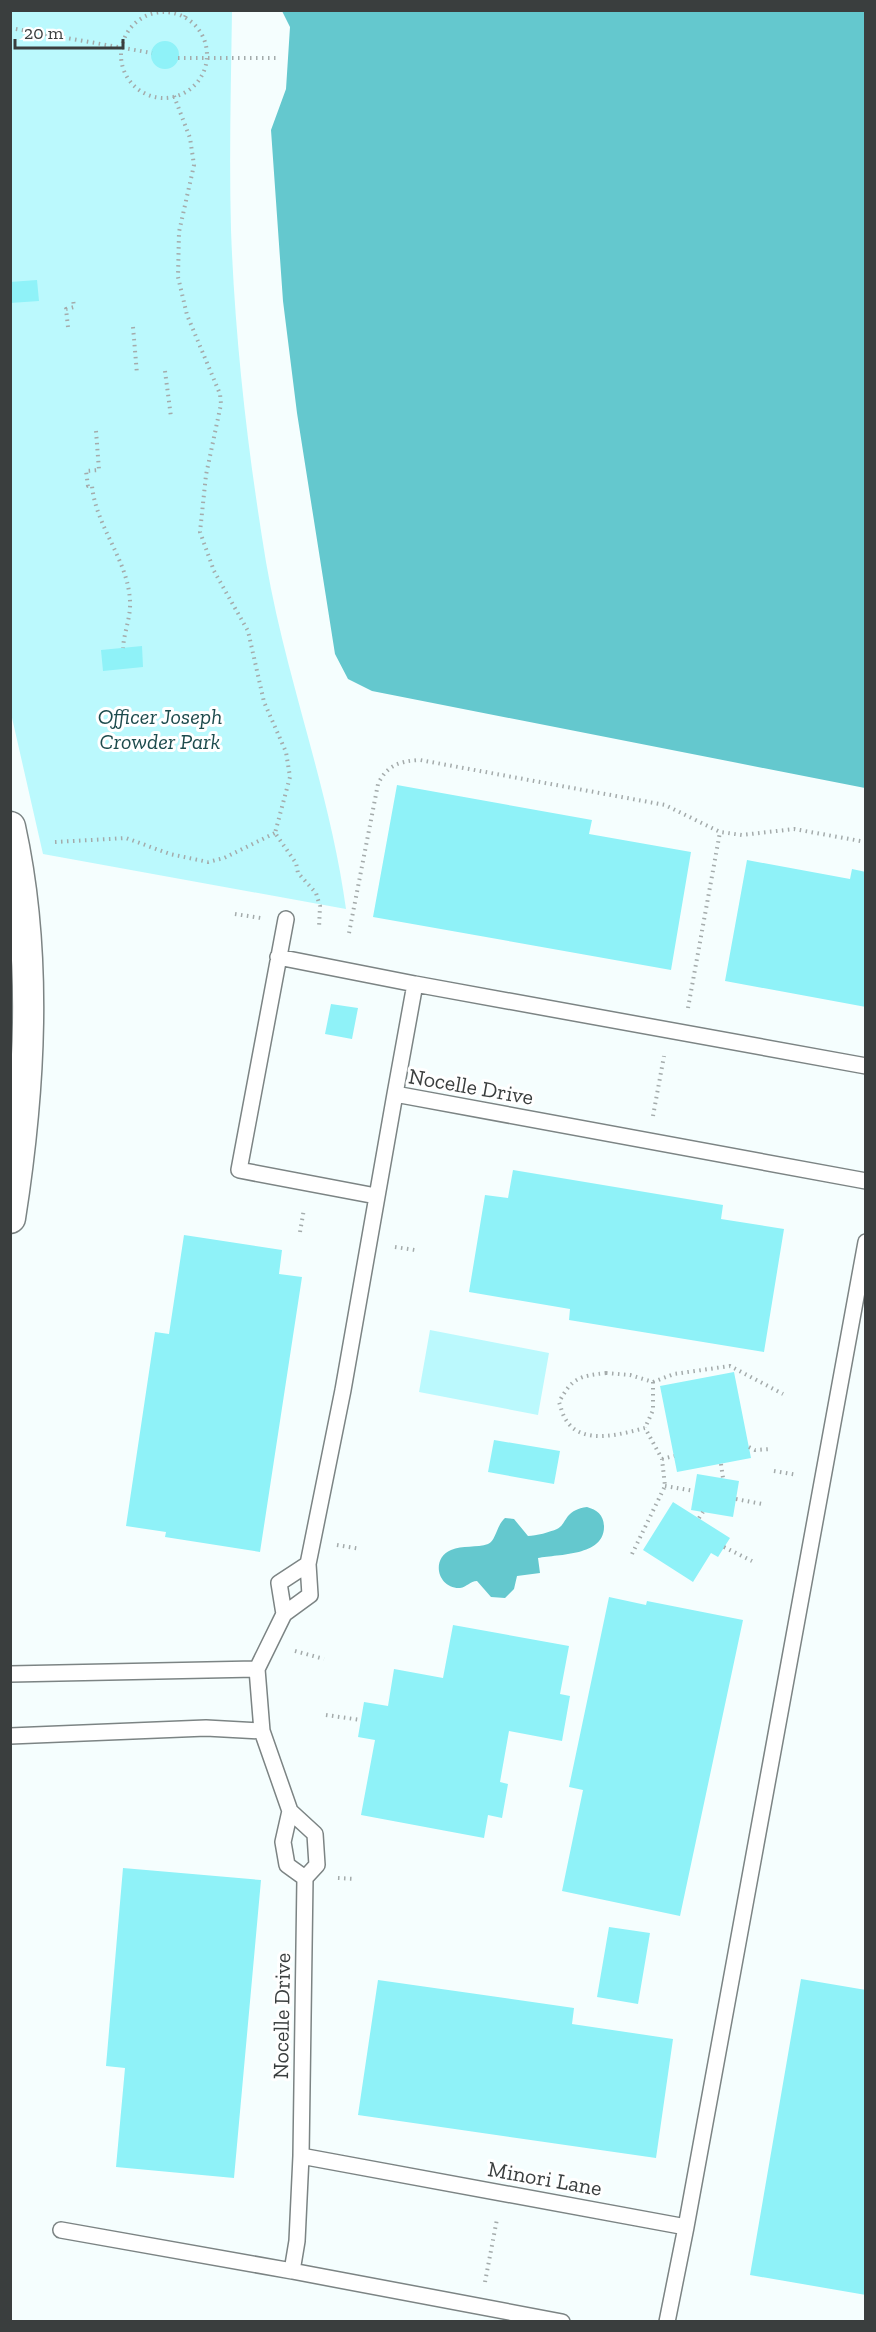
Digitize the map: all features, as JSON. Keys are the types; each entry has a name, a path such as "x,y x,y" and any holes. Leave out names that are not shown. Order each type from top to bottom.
{"street":[{"path":"10,827 22,906 28,1037 24,1113 10,1218"}],"lane":[{"path":"286,919 239,1170 376,1196"},
{"path":"279,957 866,1066"},
{"path":"395,1094 415,984"},
{"name":"Nocelle Drive","path":"292,2271 297,2241 301,2156 305,1878 317,1865 315,1834 290,1811 262,1731 257,1669 284,1614 310,1595 308,1564 343,1390 395,1094 866,1181"},
{"path":"667,2322 866,1242"},
{"path":"284,1614 279,1584 308,1564"},
{"path":"10,1674 257,1669"},
{"path":"10,1736 206,1728 262,1731"},
{"path":"290,1811 283,1842 287,1865 305,1878"},
{"name":"Minori Lane","path":"301,2156 686,2227"},
{"path":"61,2230 562,2322"}],"path":[{"path":"184,17 188,10"},
{"path":"171,13 184,17 204,38 208,59 201,77 192,88 174,96 150,96 135,88 126,76 122,48 126,35 134,23 145,17 171,13"},
{"path":"10,28 152,53"},
{"path":"178,58 276,58"},
{"path":"56,842 126,838 170,854 208,861 224,858 275,833 290,777 286,752 264,702 248,631 214,571 201,532 206,475 221,404 220,394 187,315 178,277 179,232 194,165 190,138 174,96"},
{"path":"68,327 66,309 74,308 73,300"},
{"path":"133,327 137,374"},
{"path":"165,371 171,417"},
{"path":"96,431 99,470 86,471 88,486 92,486 97,512 118,559 128,589 130,612 123,648"},
{"path":"349,933 378,784 384,772 405,761 420,760 665,805 720,832 742,835 794,829 866,842"},
{"path":"688,1010 720,832"},
{"path":"275,833 296,863 298,873 316,892 320,906 319,928"},
{"path":"235,914 262,918"},
{"path":"652,1119 665,1049"},
{"path":"300,1232 305,1204"},
{"path":"388,1246 415,1250"},
{"path":"645,1428 613,1437 579,1433 566,1420 560,1402 569,1384 584,1376 606,1373 653,1382 674,1374 730,1366 783,1394"},
{"path":"645,1428 653,1410 653,1382"},
{"path":"632,1554 665,1486 662,1459 645,1428"},
{"path":"749,1447 755,1450 772,1449"},
{"path":"662,1459 674,1456"},
{"path":"721,1464 723,1478"},
{"path":"774,1471 801,1475"},
{"path":"665,1486 694,1491"},
{"path":"736,1499 762,1504"},
{"path":"699,1518 703,1512"},
{"path":"332,1545 360,1549"},
{"path":"724,1547 752,1561"},
{"path":"297,1651 324,1659"},
{"path":"326,1715 361,1720"},
{"path":"484,2286 498,2213"}],"green space":[{"name":"Officer Joseph Crowder Park","path":"10,11 232,11 231,230 239,355 248,438 259,521 275,606 330,821 346,909 43,854 10,709"},
{"path":"430,1330 549,1353 538,1415 419,1392"}],"shaded area":[{"path":"282,11 865,11 865,788 372,691 348,679 335,654 297,413 283,301 271,130 286,89 290,27"},
{"path":"587,1507 597,1511 603,1519 602,1536 597,1544 579,1552 538,1558 540,1573 517,1576 514,1589 505,1598 491,1597 477,1581 460,1588 452,1587 446,1584 439,1573 440,1560 444,1554 455,1548 488,1544 493,1540 505,1518 514,1519 528,1536 531,1536 557,1529 574,1511"}],"building":[{"path":"165,41 175,45 179,55 175,65 165,69 155,65 151,55 155,45"},
{"path":"37,280 39,301 10,303 10,282"},
{"path":"142,646 143,667 103,671 101,650"},
{"path":"397,785 592,820 589,834 691,852 671,970 373,917"},
{"path":"747,860 850,879 852,869 866,872 866,1007 725,981"},
{"path":"331,1004 358,1008 352,1039 325,1034"},
{"path":"513,1170 723,1205 721,1219 784,1229 764,1352 569,1320 570,1309 469,1292 485,1195 508,1198"},
{"path":"184,1235 282,1250 279,1274 302,1277 260,1552 165,1537 166,1532 126,1526 155,1332 169,1334"},
{"path":"734,1372 751,1458 677,1472 660,1386"},
{"path":"494,1440 560,1451 554,1484 488,1472"},
{"path":"697,1474 739,1481 733,1517 691,1510"},
{"path":"673,1502 730,1538 718,1557 711,1553 693,1582 643,1550"},
{"path":"609,1597 646,1605 647,1601 743,1620 680,1916 562,1891 583,1790 569,1787"},
{"path":"453,1625 569,1646 560,1694 570,1696 562,1741 509,1731 500,1782 508,1784 502,1818 488,1815 484,1838 361,1815 375,1740 358,1737 364,1702 388,1706 394,1669 443,1678"},
{"path":"123,1868 261,1880 234,2178 116,2167 125,2068 106,2066"},
{"path":"609,1927 650,1933 638,2004 597,1997"},
{"path":"801,1979 866,1990 866,2295 750,2275"},
{"path":"378,1980 574,2008 572,2024 673,2039 656,2158 358,2115"}]}
